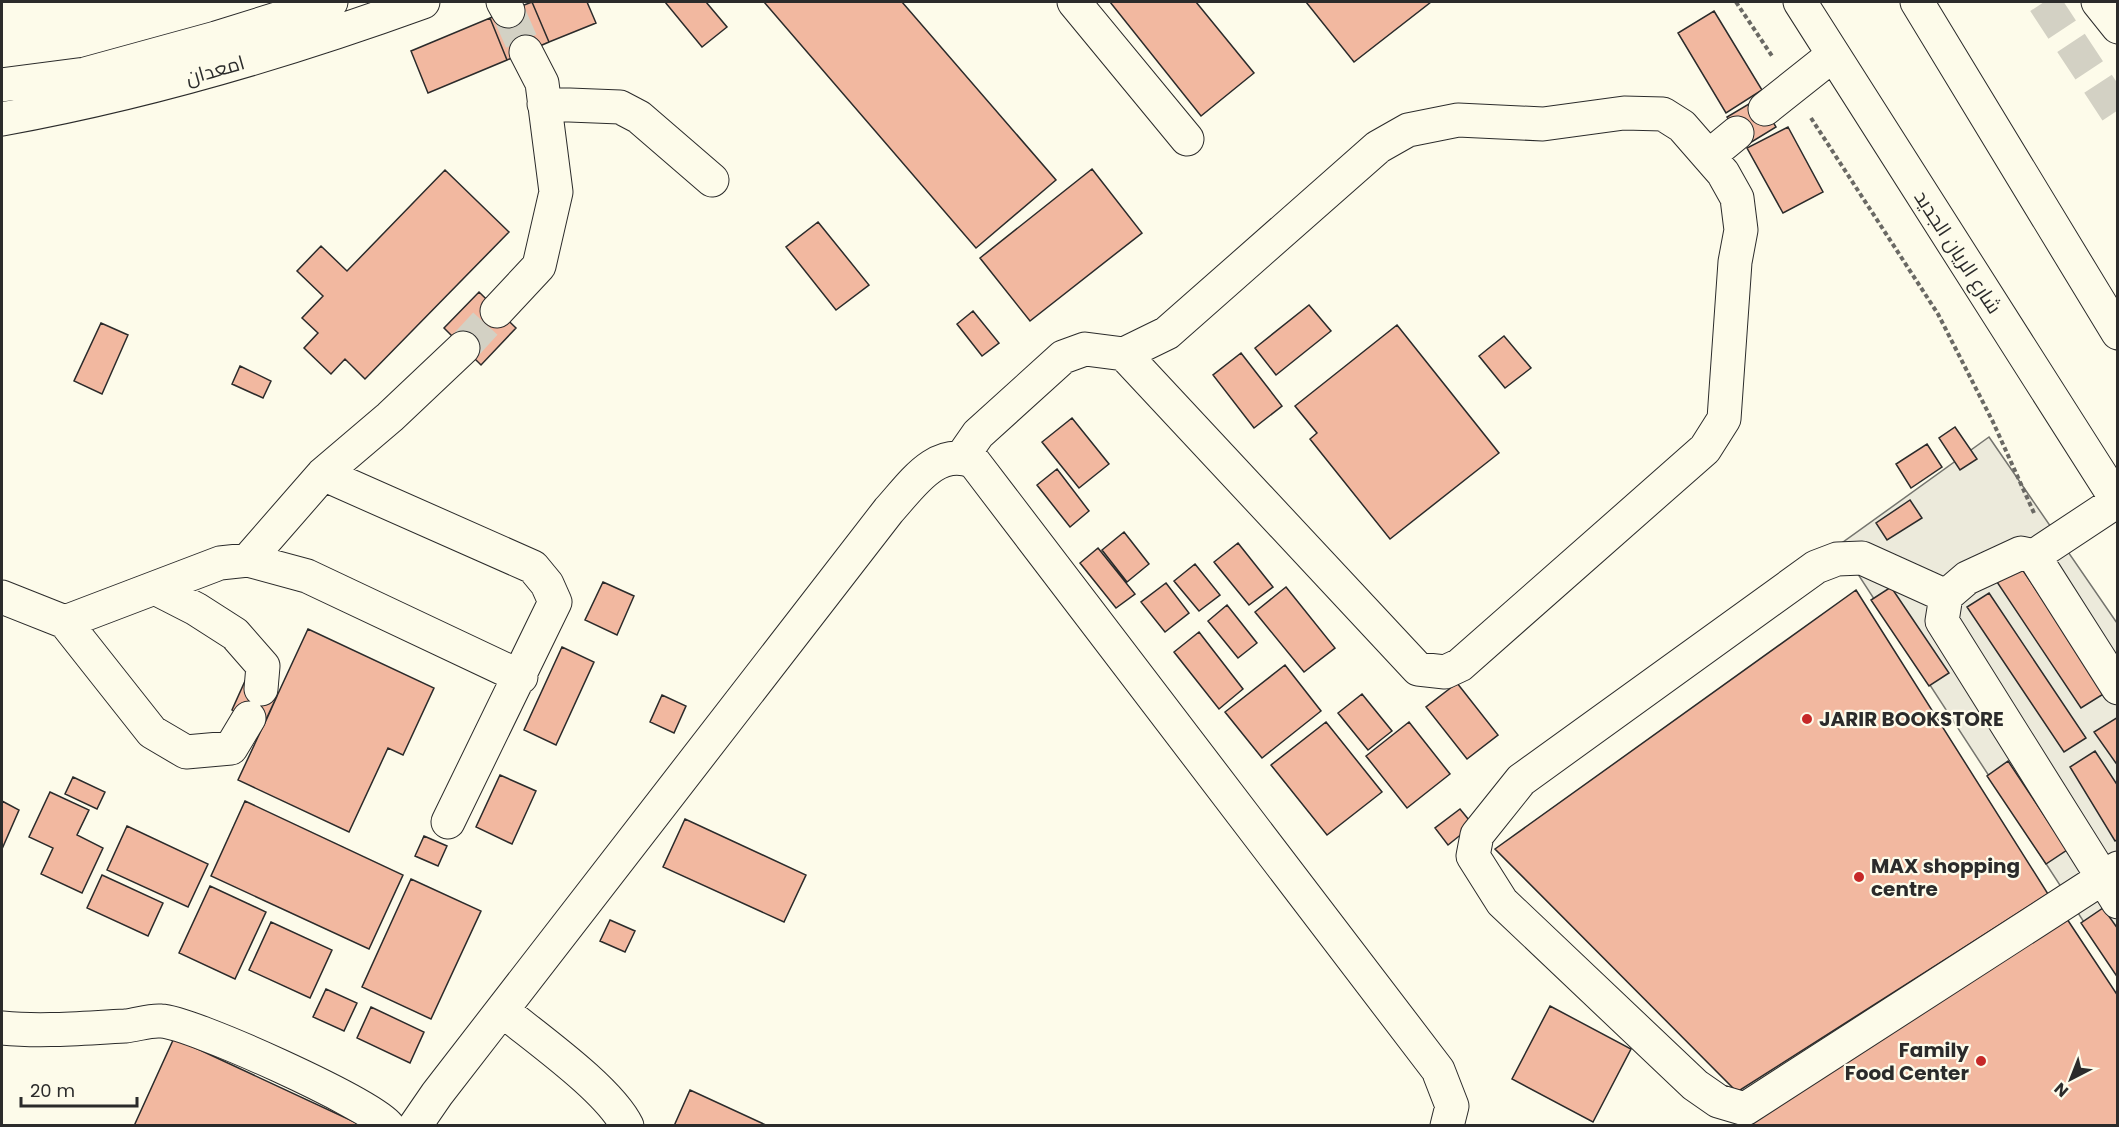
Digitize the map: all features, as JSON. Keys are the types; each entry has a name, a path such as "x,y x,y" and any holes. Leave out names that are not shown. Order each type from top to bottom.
{"main road":[{"name":"امعدان","path":"2,85 85,74 216,38 331,2"},
{"name":"امعدان","path":"2,119 89,103 222,70 423,2"},
{"path":"1074,2 1187,139"},
{"name":"شارع الريان الجديد","path":"1800,2 2117,501"},
{"path":"1917,2 2118,333"},
{"path":"2098,2 2118,27"},
{"path":"498,311 539,266 556,192 542,83 526,52"},
{"path":"1765,109 1833,55"},
{"path":"544,104 620,107 639,117 712,180"},
{"path":"962,457 978,434 1063,357 1086,349 1124,354 1167,333 1378,147 1408,130 1458,120 1543,123 1624,113 1663,114 1682,126 1709,156 1737,198 1741,230 1735,262 1724,419 1705,449 1460,665 1445,672 1418,669 1124,354"},
{"path":"1709,156 1737,133"},
{"path":"248,560 323,474 390,417 463,348"},
{"path":"415,1125 890,510 923,472 942,460 962,457 974,462 1438,1070 1452,1106 1447,1125"},
{"path":"323,474 533,567 547,584 555,602 521,677 448,822"},
{"path":"1946,596 1862,558 1837,559 1816,567 1521,780 1477,835 1473,856 1502,902 1695,1085 1718,1101 1745,1109 2112,883 1942,621 1946,596 1967,578 2021,553 2042,552 2117,501"},
{"path":"2042,552 2118,688"},
{"path":"65,622 220,563 248,560 307,576 521,677"},
{"path":"2,597 65,622 152,732 186,752 231,748 255,703 263,666 236,634 196,609 155,588"},
{"path":"502,1010 604,1094 622,1114 627,1125"},
{"path":"2,1028 38,1031 160,1021 187,1026 331,1091 381,1117 388,1125"}],"path":[{"path":"1736,2 1938,314 1993,422 2042,552"}],"shaded area":[{"path":"1989,437 2117,623 2117,973 1839,545"}],"building":[{"path":"532,2 587,2 596,23 549,42"},
{"path":"532,2 549,42 507,60 490,18"},
{"path":"665,2 706,2 727,27 702,47"},
{"path":"764,2 902,2 1056,180 976,248"},
{"path":"1110,2 1196,2 1254,73 1201,116"},
{"path":"1306,2 1431,2 1354,62"},
{"path":"1714,11 1762,90 1726,113 1678,33"},
{"path":"490,18 507,60 428,93 411,51"},
{"path":"1759,98 1776,127 1745,146 1727,117"},
{"path":"1788,127 1823,192 1783,213 1747,148"},
{"path":"1092,169 1142,233 1030,321 980,258"},
{"path":"445,170 509,232 365,379 345,359 331,374 304,348 318,333 302,318 323,296 297,271 321,246 347,271"},
{"path":"818,222 869,285 836,310 786,247"},
{"path":"479,292 516,328 481,365 444,328"},
{"path":"1309,305 1331,331 1276,375 1255,348"},
{"path":"973,311 999,343 982,356 957,324"},
{"path":"101,323 128,335 102,394 74,381"},
{"path":"1397,325 1499,453 1390,539 1310,439 1317,433 1295,406"},
{"path":"1504,336 1531,368 1505,388 1479,356"},
{"path":"1241,353 1282,406 1254,428 1213,375"},
{"path":"240,366 271,381 263,398 232,384"},
{"path":"1072,418 1109,464 1079,488 1042,442"},
{"path":"1955,427 1977,459 1960,470 1939,438"},
{"path":"1927,444 1942,467 1911,488 1896,464"},
{"path":"1057,469 1089,511 1070,527 1037,485"},
{"path":"1910,500 1922,518 1887,540 1876,523"},
{"path":"1124,532 1149,564 1127,582 1102,550"},
{"path":"1238,543 1273,587 1249,605 1214,562"},
{"path":"1098,548 1135,594 1116,608 1080,563"},
{"path":"1195,564 1220,595 1199,611 1174,581"},
{"path":"2020,566 2105,693 2081,708 1997,582"},
{"path":"603,582 634,596 617,635 585,620"},
{"path":"1166,583 1189,613 1165,632 1141,602"},
{"path":"1286,587 1335,648 1304,672 1255,612"},
{"path":"1891,587 1949,673 1929,686 1871,600"},
{"name":"JARIR BOOKSTORE","path":"1856,590 2048,894 1737,1092 1495,849"},
{"path":"1989,593 2086,738 2064,752 1967,607"},
{"path":"1227,605 1257,643 1238,658 1208,621"},
{"path":"308,629 434,688 403,755 388,748 349,832 238,780"},
{"path":"1199,632 1243,689 1219,709 1174,652"},
{"path":"562,647 594,662 556,745 524,730"},
{"path":"1285,665 1321,711 1262,758 1225,712"},
{"path":"245,681 277,696 264,725 232,710"},
{"path":"1457,683 1498,735 1467,759 1426,707"},
{"path":"1362,694 1392,731 1368,750 1338,713"},
{"path":"662,695 686,706 674,733 650,722"},
{"path":"2118,717 2118,766 2094,732"},
{"path":"1326,722 1382,792 1327,835 1271,765"},
{"path":"1409,722 1450,774 1407,808 1366,756"},
{"path":"2095,751 2118,786 2118,839 2115,841 2070,767"},
{"path":"2008,761 2067,850 2046,864 1987,776"},
{"path":"500,775 536,791 512,844 476,827"},
{"path":"73,777 105,792 97,809 65,794"},
{"path":"50,792 89,810 77,835 103,848 82,893 41,874 53,848 29,837"},
{"path":"2,801 19,810 2,849"},
{"path":"245,801 403,875 369,949 211,876"},
{"path":"1460,809 1473,825 1448,845 1435,828"},
{"path":"685,819 806,875 784,922 663,867"},
{"path":"127,826 208,864 188,907 107,870"},
{"path":"424,836 447,846 438,866 415,856"},
{"path":"102,875 163,903 148,936 87,908"},
{"path":"411,879 481,911 431,1019 362,987"},
{"path":"210,886 266,912 235,979 179,953"},
{"path":"2103,908 2118,929 2118,978 2081,923"},
{"name":"Family Food Center","path":"2065,916 2118,996 2118,1126 1745,1126"},
{"path":"610,920 635,931 625,952 600,941"},
{"path":"271,922 332,950 310,998 249,970"},
{"path":"326,989 357,1003 344,1031 313,1017"},
{"path":"1550,1006 1631,1049 1593,1122 1512,1079"},
{"path":"371,1007 424,1032 410,1063 357,1038"},
{"path":"174,1038 361,1125 361,1126 134,1126"},
{"path":"690,1090 768,1126 674,1126"}],"tunnel":[{"path":"2044,2 2118,114"},
{"path":"508,11 526,52"},
{"path":"463,348 497,311"}],"place":[{"name":"JARIR BOOKSTORE","path":"1807,719"},
{"name":"MAX shopping centre","path":"1859,877"},
{"name":"Family Food Center","path":"1981,1061"}]}
